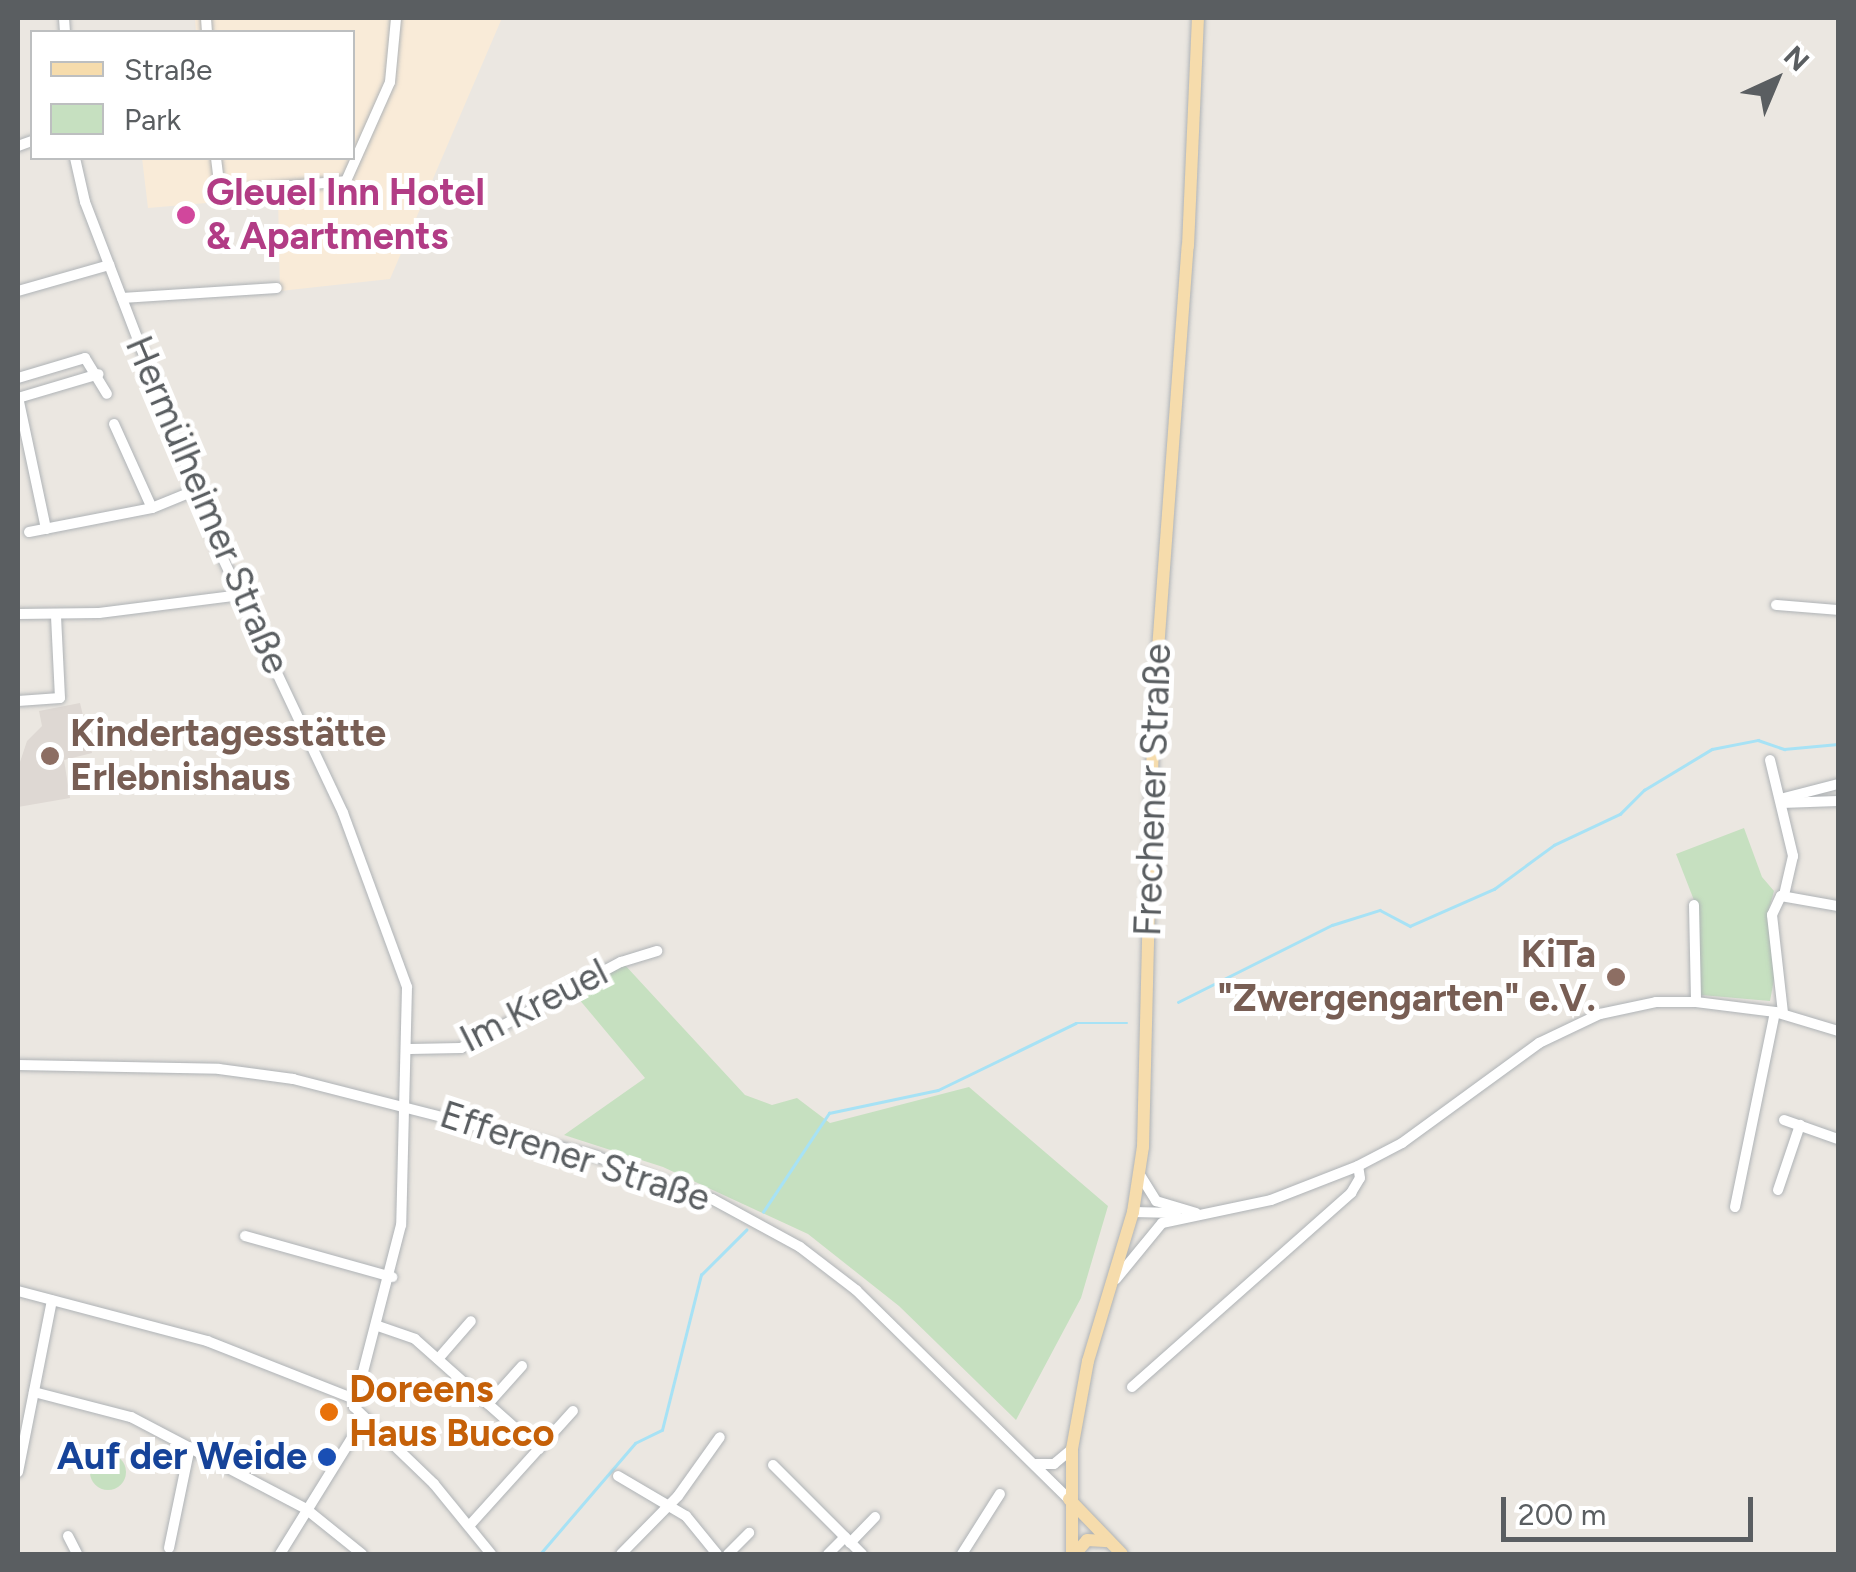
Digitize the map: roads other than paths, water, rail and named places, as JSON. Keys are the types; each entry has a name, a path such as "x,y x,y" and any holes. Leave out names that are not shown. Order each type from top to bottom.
{"main road":[{"name":"Frechener Straße","path":"1073,1554 1068,1498 1072,1448 1088,1361 1133,1212 1148,1088 1154,704 1188,246 1198,18"},
{"name":"Efferener Straße","path":"1068,1498 1122,1554"},
{"path":"1073,1554 1087,1540 1108,1541"}],"street":[{"path":"216,160 219,182 230,191 346,181 390,82 396,18"},
{"name":"Hermülheimer Straße","path":"76,160 109,265 196,490 338,802 398,955 410,1050 392,1276 354,1400"},
{"path":"18,291 109,265"},
{"path":"122,298 276,288"},
{"path":"18,378 86,358 107,394"},
{"path":"46,530 18,397 98,374"},
{"path":"114,424 152,508"},
{"path":"28,532 152,508 196,490"},
{"path":"18,614 56,617 241,596"},
{"path":"1776,605 1838,610"},
{"path":"18,701 60,698 56,617"},
{"path":"1735,1208 1779,1012 1772,915 1784,894 1793,856 1770,760"},
{"path":"1780,801 1838,784"},
{"path":"1780,801 1838,801"},
{"path":"1784,894 1838,906"},
{"path":"1694,905 1696,1002"},
{"name":"Im Kreuel","path":"410,1050 461,1048 620,962 657,951"},
{"path":"1115,1280 1155,1228 1196,1213 1270,1200 1358,1166 1558,1032 1618,1009 1696,1002 1779,1012 1838,1032"},
{"name":"Efferener Straße","path":"18,1065 240,1071 407,1104 595,1156 769,1228 896,1324 1068,1498"},
{"path":"1784,1120 1838,1139"},
{"path":"1778,1190 1800,1125"},
{"path":"1132,1387 1351,1193 1360,1178 1358,1166"},
{"path":"1140,1174 1156,1201 1196,1213"},
{"path":"1133,1212 1196,1213"},
{"path":"245,1236 392,1276"},
{"path":"18,1291 220,1346 354,1400 363,1420 434,1484 491,1554"},
{"path":"18,1472 52,1300"},
{"path":"438,1359 471,1322"},
{"path":"378,1326 408,1335 539,1449"},
{"path":"488,1404 522,1366"},
{"path":"34,1392 131,1416 306,1510 362,1554"},
{"path":"469,1526 572,1411"},
{"path":"280,1554 363,1420"},
{"path":"621,1554 670,1505 720,1437"},
{"path":"169,1548 190,1448"},
{"path":"1034,1464 1054,1464 1072,1448"},
{"path":"773,1464 862,1554"},
{"path":"618,1476 670,1505 703,1532 717,1554"},
{"path":"962,1554 1000,1494"},
{"path":"828,1554 875,1516"},
{"path":"728,1554 749,1533"},
{"path":"68,1536 77,1554"}],"waterway":[{"path":"1178,1002 1332,925 1380,910 1410,926 1494,889 1554,845 1620,814 1644,790 1712,749 1758,740 1784,749 1838,744"},
{"path":"763,1212 829,1113 938,1090 1076,1023 1127,1023"},
{"path":"540,1554 635,1443 662,1430 701,1275 746,1230"}],"place":[{"name":"Gleuel Inn Hotel & Apartments","path":"186,215"},
{"name":"Kindertagesstätte Erlebnishaus","path":"50,756"},
{"name":"KiTa \"Zwergengarten\" e.V.","path":"1616,977"},
{"name":"Doreens Haus Bucco","path":"329,1412"},
{"name":"Auf der Weide","path":"327,1457"}]}
